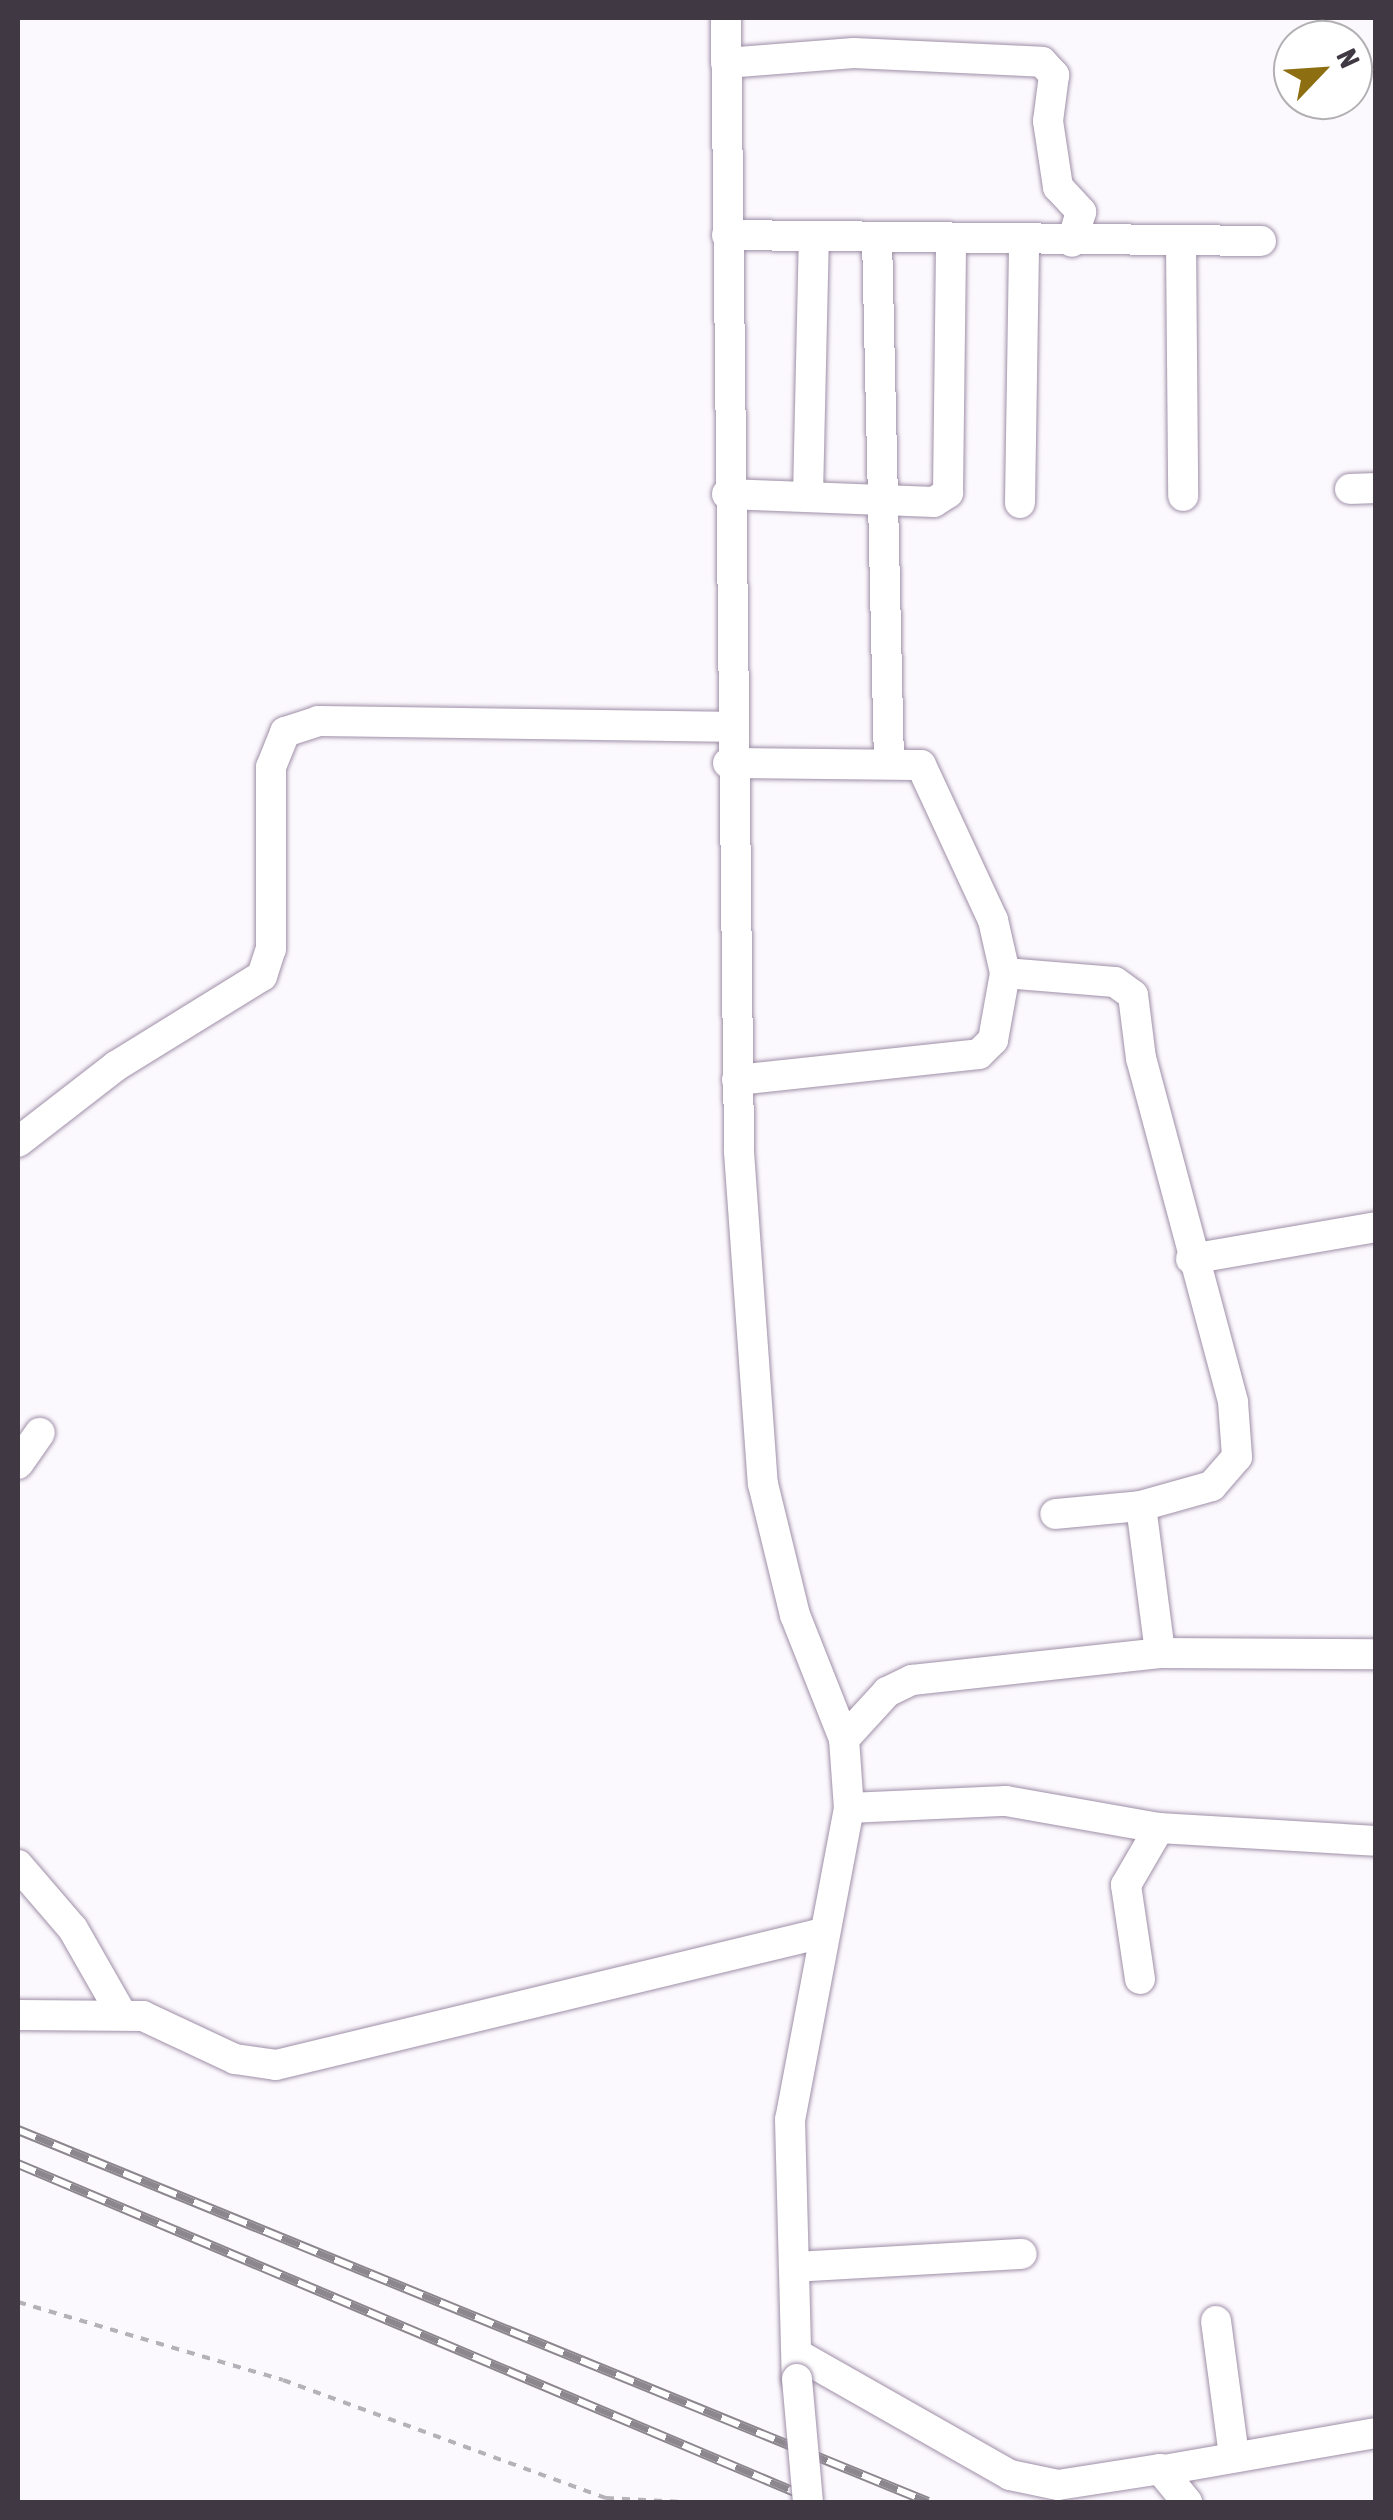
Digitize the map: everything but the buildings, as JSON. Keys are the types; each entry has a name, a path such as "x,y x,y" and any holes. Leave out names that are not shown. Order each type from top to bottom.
{"street":[{"path":"726,18 727,727 737,1080 762,1484 795,1614 844,1739 849,1808 790,2119 797,2366 808,2502"},
{"path":"726,62 854,53 1042,62 1054,75 1048,121 1058,187 1080,212 1072,242"},
{"path":"726,235 1024,242 1261,242"},
{"path":"808,496 814,236"},
{"path":"878,238 889,763"},
{"path":"727,494 934,502 951,486 950,240"},
{"path":"1020,503 1024,242"},
{"path":"1181,242 1183,496"},
{"path":"18,1142 116,1066 262,976 271,949 271,767 285,732 318,721 727,727"},
{"path":"728,763 921,765 934,782 958,862 993,920 1005,973 993,1040 979,1054 737,1080"},
{"path":"1005,973 1130,989 1192,1259 1233,1402 1237,1457 1212,1486 1141,1506 1055,1514"},
{"path":"1192,1259 1376,1227"},
{"path":"18,1464 40,1434"},
{"path":"1141,1506 1160,1654"},
{"path":"844,1739 904,1682 1160,1654 1376,1654"},
{"path":"849,1808 1006,1801 1159,1828 1376,1841"},
{"path":"1140,1979 1126,1885 1159,1828"},
{"path":"18,1866 73,1929 120,2013"},
{"path":"18,2015 120,2013 235,2059 276,2065 823,1932"},
{"path":"794,2267 1022,2254"},
{"path":"1216,2321 1234,2456"},
{"path":"797,2366 1034,2484 1164,2470 1376,2434"},
{"path":"1164,2470 1186,2502"}],"path":[{"path":"18,2302 283,2380 606,2498 684,2502"}],"railway":[{"path":"18,2130 928,2502"},
{"path":"18,2164 818,2502"}]}
